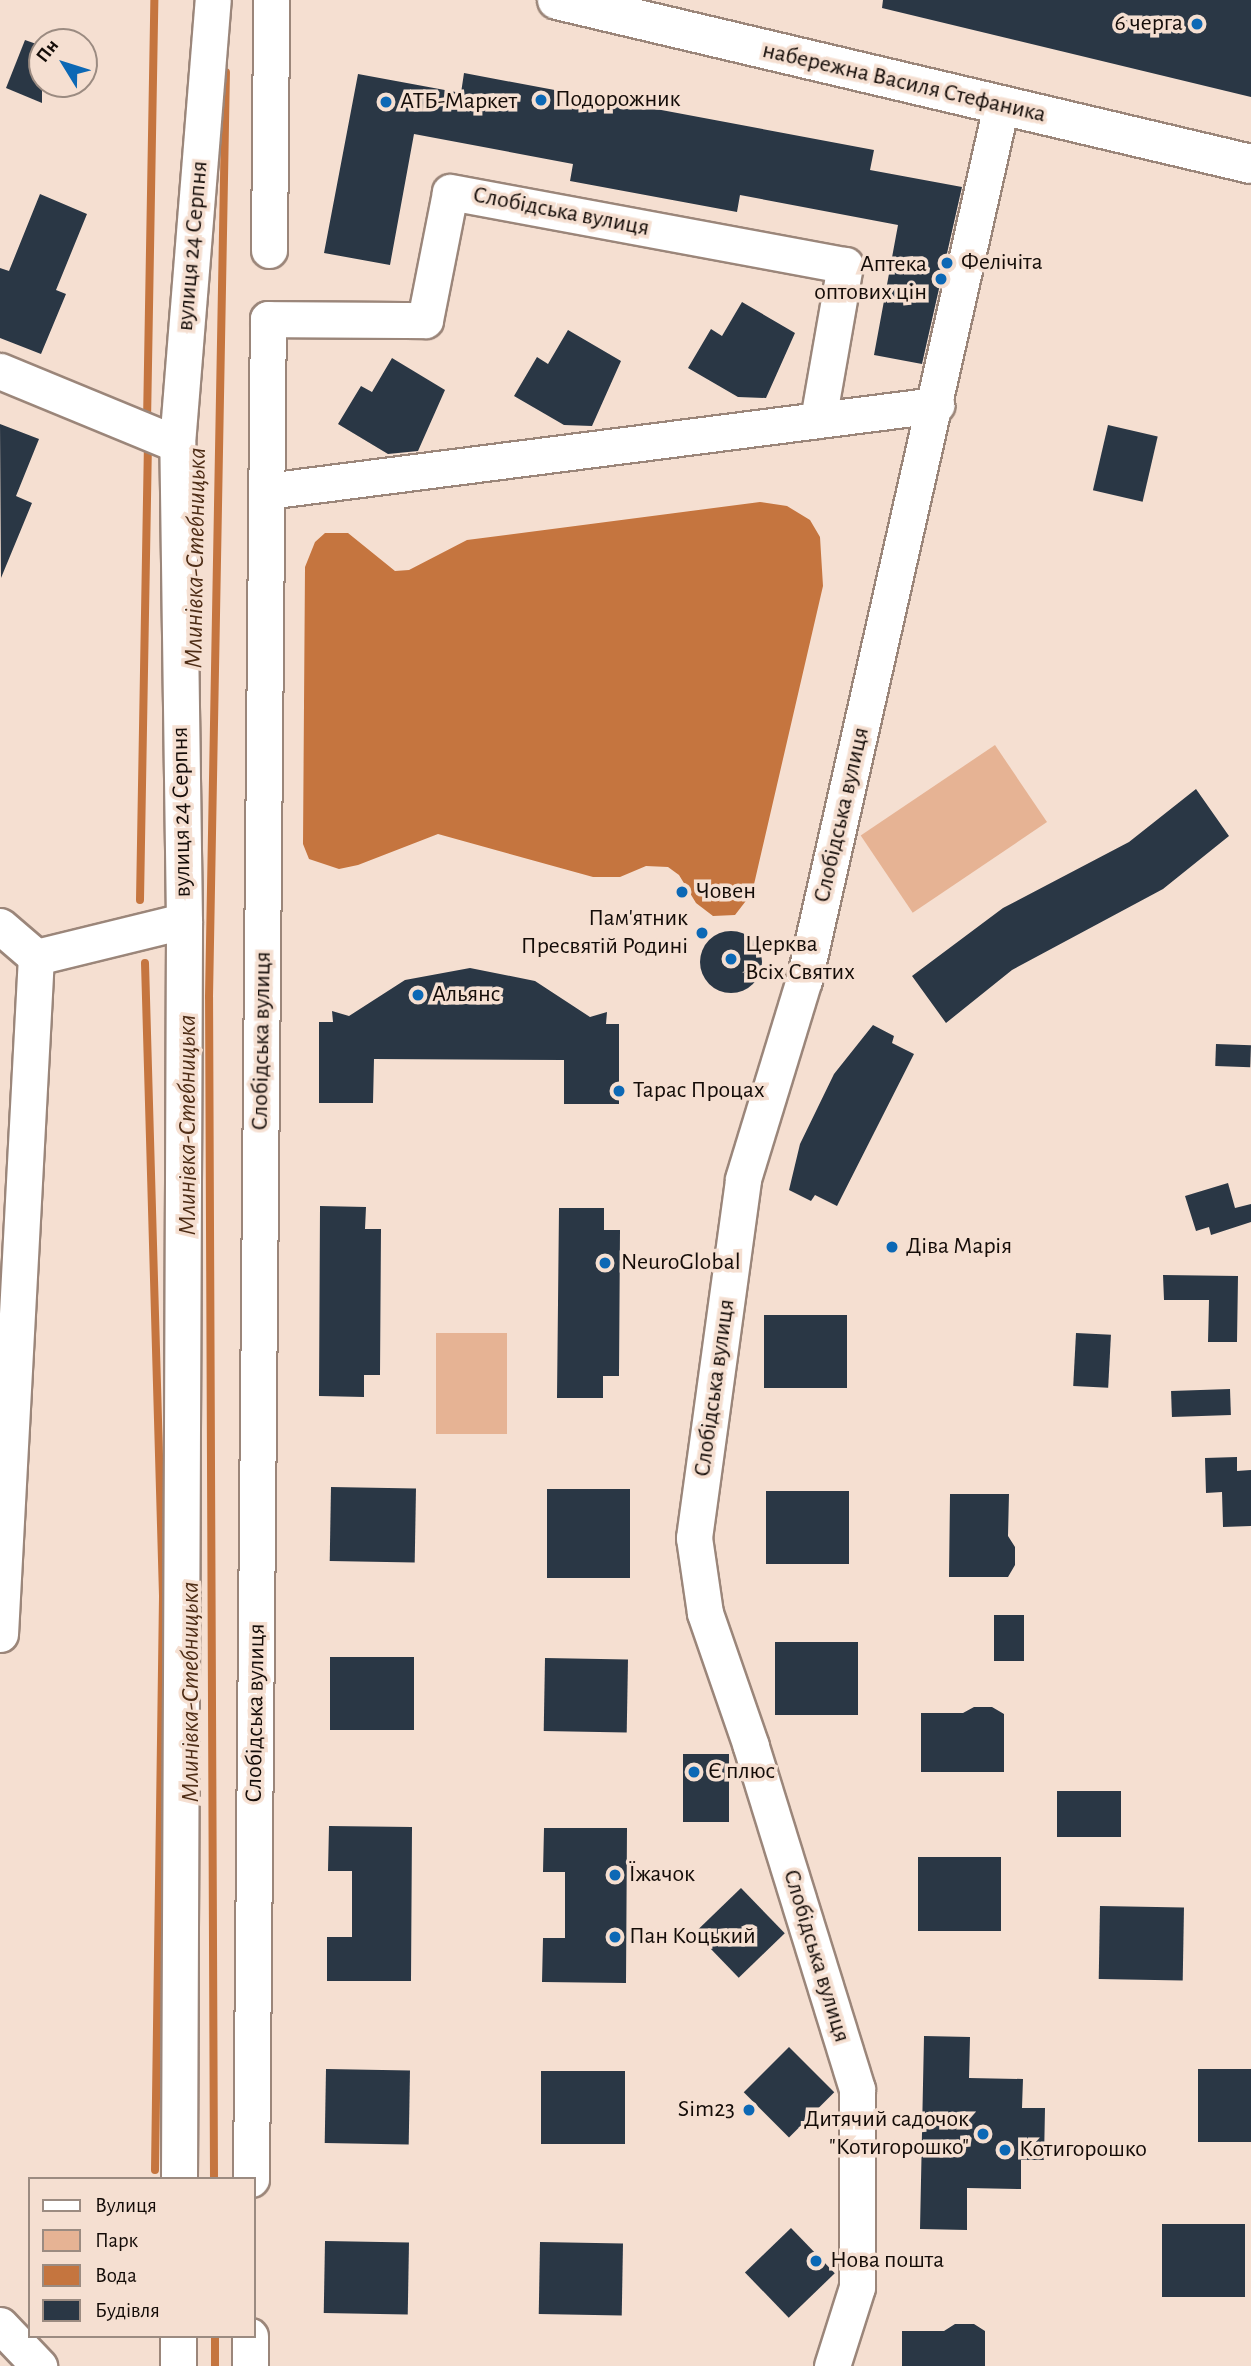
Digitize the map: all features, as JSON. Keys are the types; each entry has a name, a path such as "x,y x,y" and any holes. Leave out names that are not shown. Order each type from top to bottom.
{"main road":[{"name":"набережна Василя Стефаника","path":"557,0 1251,164"}],"street":[{"name":"вулиця 24 Серпня","path":"36,957 184,921 177,444 213,0"},
{"path":"269,250 271,0"},
{"name":"Слобідська вулиця","path":"832,2366 857,2287 857,2089 751,1746 705,1613 694,1538 743,1179 804,980 936,405 1001,106"},
{"name":"Слобідська вулиця","path":"251,2177 268,319 425,320 450,192 845,265 818,420"},
{"path":"0,372 177,444"},
{"path":"267,491 936,405"},
{"path":"179,2177 184,921"},
{"path":"0,926 36,957 0,1634"},
{"path":"0,2325 39,2366"},
{"path":"178,2338 178,2366"},
{"path":"250,2338 250,2366"}],"green space":[{"path":"995,745 1047,822 913,913 861,836"},
{"path":"436,1333 507,1333 507,1434 436,1434"}],"water":[{"path":"760,502 787,506 810,520 820,537 823,586 752,893 735,915 713,916 696,903 679,875 668,867 646,866 620,877 593,877 438,834 358,865 339,869 309,859 303,844 305,567 315,542 325,533 348,533 395,571 409,570 467,540"}],"building":[{"path":"883,0 1251,0 1251,97 882,8"},
{"path":"25,40 28,41 28,97 6,88"},
{"path":"464,73 874,150 870,170 962,187 922,364 874,355 898,225 740,195 737,212 570,181 573,164 414,134 390,265 324,253 358,74 461,93"},
{"path":"40,194 87,214 56,290 66,294 41,354 0,338 0,268 9,271"},
{"path":"742,302 795,333 766,398 738,397 688,368 711,329 722,336"},
{"path":"568,330 621,361 592,426 564,425 514,396 537,357 548,364"},
{"path":"392,358 445,390 418,451 388,454 338,424 361,386 372,392"},
{"path":"0,424 39,439 16,496 32,503 1,578"},
{"path":"1108,425 1158,436 1143,502 1093,490"},
{"path":"1196,789 1229,836 1163,889 1012,970 946,1023 912,976 1003,908 1129,842"},
{"name":"Церква Всіх Святих","path":"725,931 737,931 753,940 760,950 760,974 753,984 737,993 725,993 714,988 705,979 700,968 700,956 705,945 714,936"},
{"path":"470,968 535,981 590,1017 607,1012 606,1024 619,1024 619,1104 564,1104 564,1060 374,1059 373,1103 319,1103 319,1022 333,1022 332,1011 349,1016 405,980"},
{"path":"873,1025 894,1036 892,1043 914,1054 837,1206 815,1195 811,1201 789,1190 800,1144 834,1074"},
{"path":"1216,1044 1251,1045 1250,1067 1215,1066"},
{"path":"1228,1183 1235,1208 1251,1204 1251,1222 1211,1235 1209,1227 1196,1231 1185,1196"},
{"path":"320,1206 366,1207 365,1229 381,1229 380,1375 364,1375 364,1397 319,1396"},
{"path":"559,1208 604,1208 604,1230 620,1230 619,1376 603,1376 603,1398 557,1398"},
{"path":"1163,1275 1238,1276 1237,1342 1208,1342 1209,1300 1164,1300"},
{"path":"764,1315 847,1315 847,1388 764,1388"},
{"path":"1076,1333 1111,1335 1108,1388 1073,1386"},
{"path":"1230,1389 1231,1415 1172,1417 1171,1391"},
{"path":"1237,1457 1237,1471 1251,1470 1251,1526 1223,1527 1222,1492 1206,1493 1205,1458"},
{"path":"331,1487 416,1488 415,1562 330,1561"},
{"path":"547,1489 630,1489 630,1578 547,1578"},
{"path":"766,1491 849,1491 849,1564 766,1564"},
{"path":"950,1494 1009,1494 1008,1536 1015,1547 1015,1565 1008,1577 949,1577"},
{"path":"994,1615 1024,1615 1024,1661 994,1661"},
{"path":"775,1642 858,1642 858,1715 775,1715"},
{"path":"330,1657 414,1657 414,1730 330,1730"},
{"path":"545,1658 628,1659 627,1732 544,1731"},
{"path":"974,1707 992,1707 1004,1714 1004,1772 921,1772 921,1713 963,1713"},
{"path":"683,1754 729,1754 729,1822 683,1822"},
{"path":"1057,1791 1121,1791 1121,1837 1057,1837"},
{"path":"329,1826 412,1827 411,1981 327,1981 327,1937 352,1937 352,1871 328,1871"},
{"path":"544,1828 627,1828 626,1983 542,1982 543,1938 565,1938 565,1872 543,1872"},
{"path":"918,1857 1001,1857 1001,1931 918,1931"},
{"path":"741,1888 785,1933 739,1978 695,1932"},
{"path":"1100,1906 1184,1907 1183,1980 1099,1979"},
{"name":"Дитячий садочок \"Котигорошко\"","path":"924,2036 970,2037 969,2078 1023,2079 1022,2108 1045,2108 1044,2160 1021,2160 1021,2189 967,2188 967,2230 920,2229"},
{"path":"789,2047 834,2092 789,2138 744,2092"},
{"path":"326,2069 410,2070 409,2144 325,2143"},
{"path":"1198,2069 1251,2069 1251,2142 1198,2142"},
{"path":"541,2071 625,2071 625,2144 541,2144"},
{"path":"1162,2224 1245,2224 1245,2297 1162,2297"},
{"path":"791,2228 835,2273 789,2318 745,2272"},
{"path":"325,2241 409,2242 408,2314 324,2313"},
{"path":"540,2242 623,2243 622,2315 539,2314"},
{"path":"955,2324 974,2324 985,2331 985,2366 902,2366 902,2331 944,2331"}],"waterway":[{"path":"147,422 154,0"},
{"name":"Млинівка-Стебницька","path":"214,2177 209,997 226,72"},
{"path":"140,900 148,441"},
{"path":"145,963 163,1597 155,2170"},
{"name":"Млинівка-Стебницька","path":"215,2338 215,2366"}],"place":[{"name":"6 черга","path":"1197,24"},
{"name":"Подорожник","path":"541,100"},
{"name":"АТБ-Маркет","path":"386,102"},
{"name":"Фелічіта","path":"947,263"},
{"name":"Аптека оптових цін","path":"941,279"},
{"name":"Човен","path":"682,892"},
{"name":"Пам'ятник Пресвятій Родині","path":"702,933"},
{"name":"Церква Всіх Святих","path":"731,959"},
{"name":"Альянс","path":"418,995"},
{"name":"Тарас Процах","path":"619,1091"},
{"name":"Діва Марія","path":"892,1247"},
{"name":"NeuroGlobal","path":"605,1263"},
{"name":"Є плюс","path":"694,1772"},
{"name":"Їжачок","path":"615,1875"},
{"name":"Пан Коцький","path":"615,1937"},
{"name":"Sim23","path":"749,2110"},
{"name":"Дитячий садочок \"Котигорошко\"","path":"983,2134"},
{"name":"Котигорошко","path":"1005,2150"},
{"name":"Нова пошта","path":"816,2261"}]}
